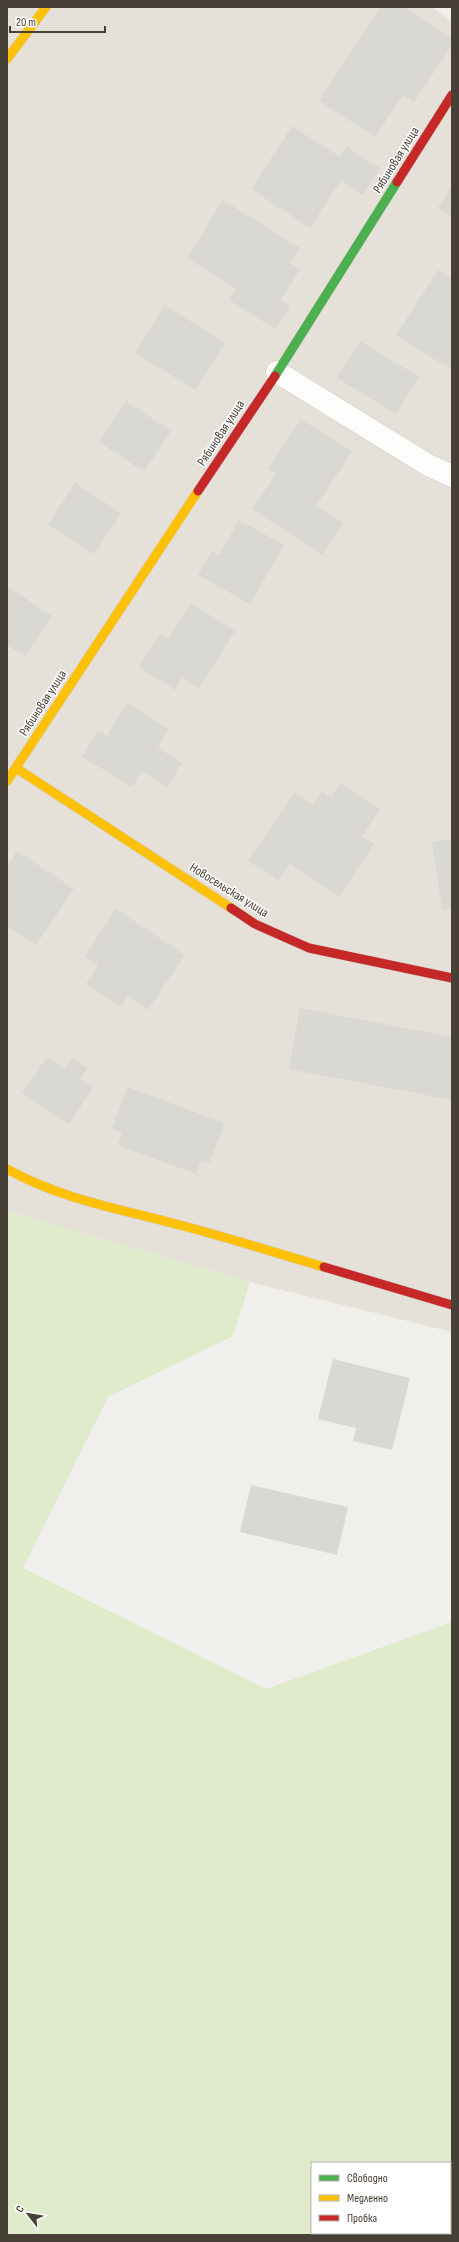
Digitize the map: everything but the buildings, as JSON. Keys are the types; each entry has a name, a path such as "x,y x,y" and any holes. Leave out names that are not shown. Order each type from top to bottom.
{"street":[{"path":"7,60 46,7"},
{"name":"Рябиновая улица","path":"7,781 277,372 452,96"},
{"path":"277,372 428,465 452,476"},
{"name":"Новосельская улица","path":"16,768 255,924 309,948 452,978"},
{"path":"7,1169 21,1178 61,1194 172,1223 452,1305"}],"shaded area":[{"path":"7,7 433,7 452,22 452,1332 250,1282 7,1211"}],"green space":[{"path":"7,1211 250,1282 233,1336 108,1397 23,1568 266,1689 452,1622 452,2235 7,2235"}],"traffic: fast":[{"path":"275,376 397,182"}],"traffic: slow":[{"path":"7,59 46,7"},
{"path":"7,781 198,491"},
{"path":"16,768 231,908"},
{"path":"7,1169 47,1188 67,1195 210,1233 324,1267"}],"traffic: jam":[{"path":"397,182 452,95"},
{"path":"198,491 275,376"},
{"path":"231,908 255,924 309,948 452,978"},
{"path":"324,1267 452,1305"}]}
